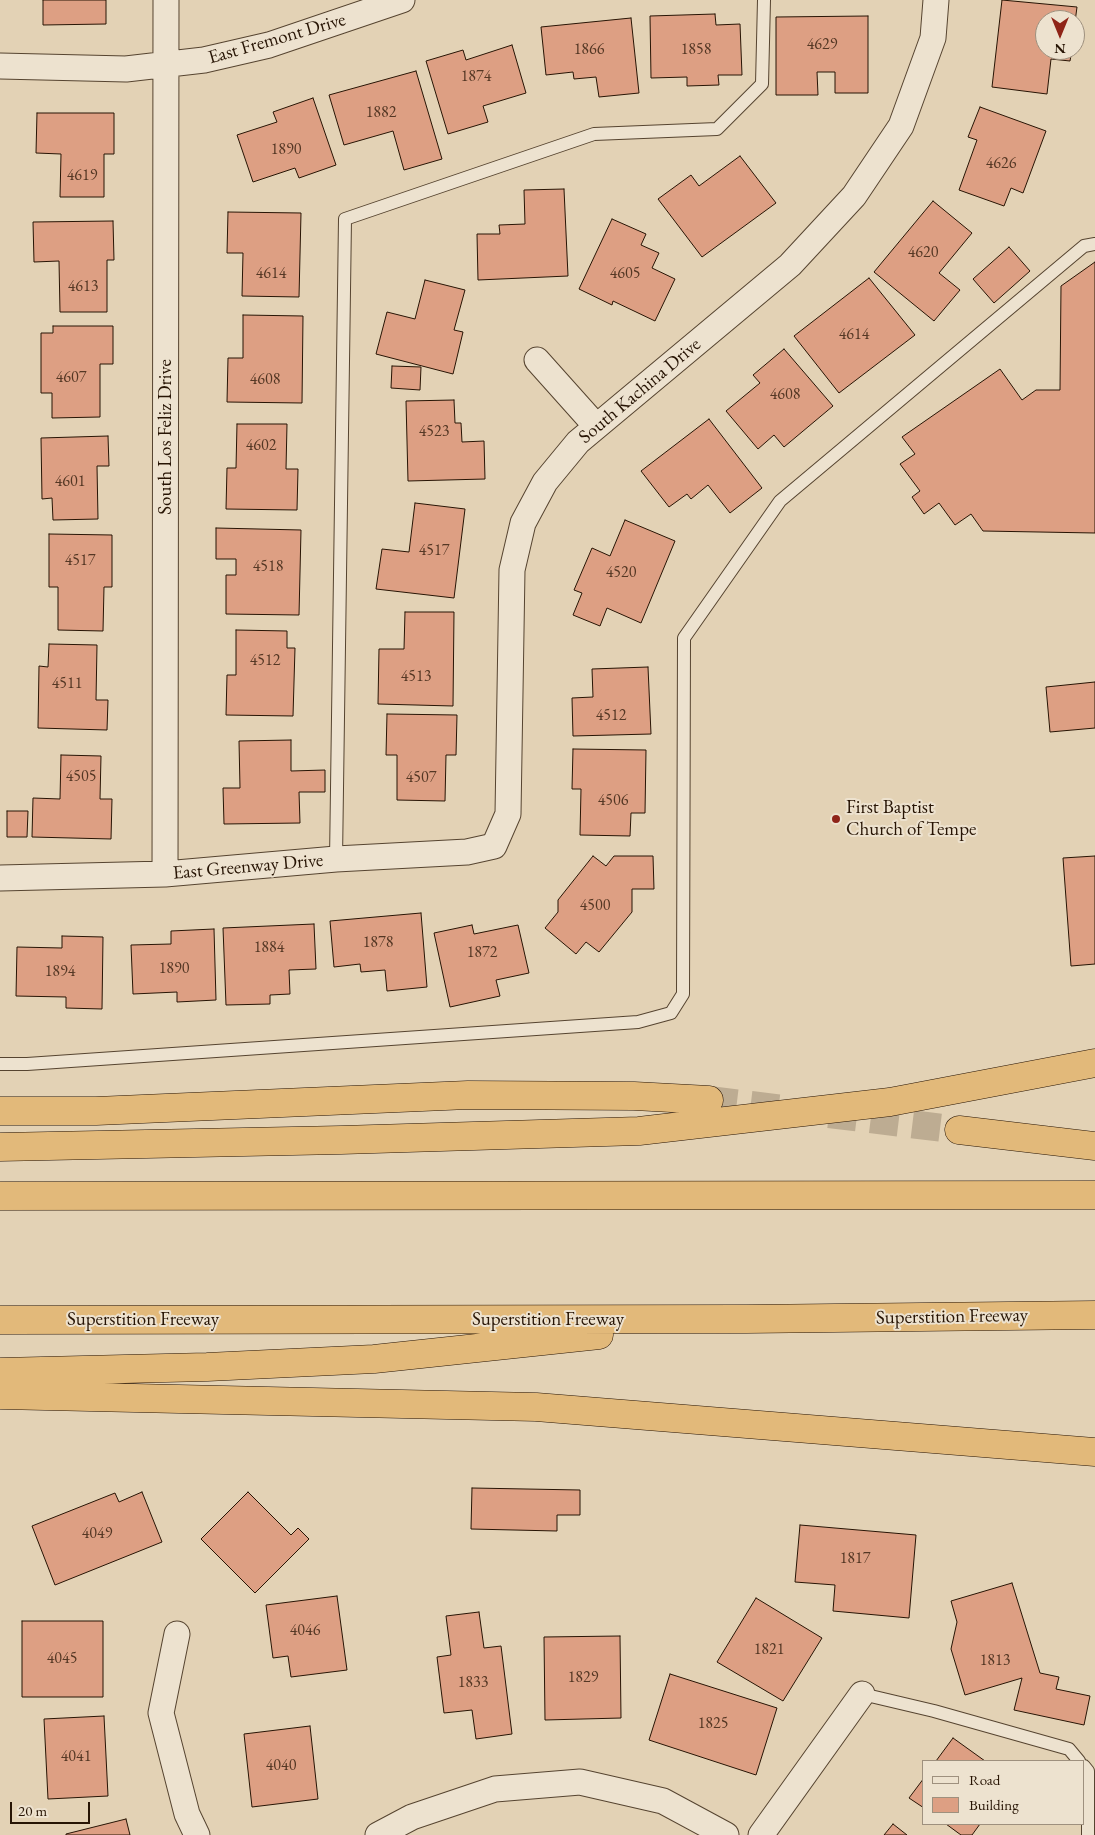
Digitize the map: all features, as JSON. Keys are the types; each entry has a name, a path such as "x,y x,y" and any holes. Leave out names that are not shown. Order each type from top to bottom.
{"highway":[{"path":"0,1147 341,1140 639,1131 890,1102 1095,1063"},
{"path":"0,1111 96,1111 468,1095 634,1096 709,1100"},
{"path":"959,1130 1095,1146"},
{"path":"0,1196 1095,1196"},
{"name":"Superstition Freeway","path":"0,1320 748,1319 1095,1316"},
{"path":"0,1372 207,1367 374,1358 748,1319"},
{"path":"0,1395 536,1407 1095,1452"}],"street":[{"name":"South Los Feliz Drive","path":"165,874 166,0"},
{"name":"South Kachina Drive","path":"494,846 508,814 512,570 523,523 545,482 578,442 790,265 854,196 901,126 933,38 936,0"},
{"name":"East Fremont Drive","path":"0,66 126,69 204,60 269,45 398,1"},
{"path":"537,360 596,426"},
{"name":"East Greenway Drive","path":"0,878 165,874 336,859 467,852 494,846"},
{"path":"177,1634 161,1713 187,1814 197,1835"},
{"path":"761,1835 862,1694"},
{"path":"378,1835 412,1817 495,1789 580,1782 663,1801 726,1835"}],"lane":[{"path":"336,859 345,219 594,134 717,129 762,84 764,0"},
{"path":"0,1064 37,1064 638,1022 671,1013 683,994 684,638 780,501 1084,246 1095,244"},
{"path":"862,1694 934,1711 1069,1749 1078,1760"},
{"path":"1085,1767 1088,1771 1088,1835"}],"building":[{"path":"43,0 106,0 106,24 43,25"},
{"path":"1002,0 1077,7 1077,10 1035,10 1035,60 1051,60 1047,94 992,87"},
{"path":"715,14 716,25 740,24 742,75 718,75 719,85 687,86 687,77 651,78 650,16"},
{"path":"868,16 868,93 835,93 835,72 817,72 818,95 776,95 776,17"},
{"path":"631,18 639,93 599,97 596,77 574,79 573,72 546,75 541,27"},
{"path":"512,45 526,93 483,106 488,122 448,134 426,61 463,50 466,60"},
{"path":"416,71 442,159 404,170 393,131 344,145 329,95"},
{"path":"313,98 336,165 299,178 295,168 253,182 237,135 277,122 273,112"},
{"path":"980,107 1046,131 1023,193 1011,188 1004,206 959,190 977,140 968,137"},
{"path":"37,113 114,113 114,154 104,154 104,197 60,197 61,154 36,153"},
{"path":"740,156 776,203 702,257 658,199 691,175 699,186"},
{"path":"564,189 568,276 478,280 477,234 500,234 499,225 525,224 524,190"},
{"path":"933,201 972,233 939,273 960,290 934,321 874,272"},
{"path":"228,212 301,213 299,297 242,296 243,253 227,253"},
{"path":"612,219 646,234 641,245 659,253 652,268 675,279 655,321 613,301 612,305 579,289"},
{"path":"113,221 114,260 107,260 107,312 60,312 59,261 34,262 33,222"},
{"path":"1009,247 1030,271 994,303 973,279"},
{"path":"1095,262 1095,533 983,531 971,514 955,525 939,503 924,514 912,497 920,491 900,464 915,454 902,437 1000,369 1022,400 1036,390 1060,390 1061,286"},
{"path":"869,278 915,335 839,393 794,336"},
{"path":"425,280 465,290 454,330 463,332 453,374 376,354 387,312 415,319"},
{"path":"243,315 303,316 302,403 227,402 228,358 243,358"},
{"path":"53,326 113,326 113,364 100,364 100,417 52,418 52,393 41,393 41,333 53,333"},
{"path":"784,349 833,406 784,447 774,435 758,449 726,411 760,383 753,375"},
{"path":"392,366 421,367 420,390 391,388"},
{"path":"454,400 455,423 461,423 462,442 484,441 485,479 408,481 406,401"},
{"path":"709,419 762,488 730,513 708,485 691,499 687,494 669,507 641,471"},
{"path":"237,424 287,424 286,469 298,469 297,510 226,509 227,468 236,468"},
{"path":"108,436 109,466 97,466 98,519 53,520 52,498 42,499 41,438"},
{"path":"415,503 465,509 454,598 376,589 382,549 409,552"},
{"path":"625,520 675,541 641,623 607,608 600,626 573,615 582,593 574,590 592,548 610,556"},
{"path":"216,528 301,530 299,615 226,614 226,575 236,575 236,559 216,559"},
{"path":"49,534 112,535 112,587 104,587 103,631 58,630 58,587 49,587"},
{"path":"405,612 454,612 453,706 378,704 379,649 404,649"},
{"path":"236,630 287,631 287,648 295,648 293,716 226,715 227,675 236,675"},
{"path":"49,644 97,645 96,700 108,700 107,730 38,728 39,666 48,667"},
{"path":"648,667 651,734 573,736 572,698 593,697 592,669"},
{"path":"1095,682 1095,728 1050,732 1046,687"},
{"path":"387,714 457,715 456,755 446,755 445,801 397,800 397,755 386,755"},
{"path":"291,740 291,771 325,770 325,792 299,792 300,823 224,824 223,788 240,788 239,741"},
{"path":"573,749 646,750 645,813 631,813 630,836 580,835 581,789 572,789"},
{"path":"61,755 101,756 100,799 112,799 111,839 32,837 33,798 60,799"},
{"path":"7,811 28,811 27,837 7,837"},
{"path":"593,856 606,866 614,856 653,856 654,889 632,889 632,912 599,952 586,942 576,954 545,928 558,912 558,900"},
{"path":"1095,856 1095,964 1071,966 1063,858"},
{"path":"421,913 427,987 387,991 385,970 361,972 360,964 334,967 330,921"},
{"path":"314,924 316,969 289,970 290,994 270,995 270,1004 226,1005 223,928"},
{"path":"472,925 474,934 518,925 529,973 496,980 500,996 450,1007 434,933"},
{"path":"214,929 216,1000 177,1002 177,992 133,994 131,945 171,944 171,931"},
{"path":"62,936 103,937 102,1009 66,1008 66,997 16,996 17,947 62,948"},
{"path":"472,1488 580,1490 580,1515 557,1515 557,1531 471,1529"},
{"path":"142,1492 162,1542 55,1585 32,1526 115,1493 119,1502"},
{"path":"248,1492 291,1535 298,1528 309,1539 255,1593 201,1539"},
{"path":"800,1525 916,1535 909,1618 833,1611 835,1585 795,1582"},
{"path":"1012,1583 1040,1673 1059,1677 1056,1689 1090,1696 1084,1725 1014,1710 1022,1678 965,1695 951,1649 957,1622 951,1601"},
{"path":"337,1596 347,1670 291,1677 288,1656 273,1658 266,1605"},
{"path":"756,1598 822,1638 783,1701 717,1662"},
{"path":"479,1612 484,1648 501,1646 512,1734 476,1739 472,1710 444,1713 437,1657 451,1655 446,1616"},
{"path":"22,1621 103,1621 103,1697 22,1697"},
{"path":"620,1636 621,1718 545,1720 544,1637"},
{"path":"670,1674 777,1708 756,1775 649,1740"},
{"path":"104,1716 108,1796 48,1799 44,1719"},
{"path":"310,1726 318,1799 252,1807 244,1734"},
{"path":"953,1738 984,1760 937,1760"},
{"path":"922,1781 922,1807 909,1798"},
{"path":"126,1819 130,1835 66,1835 66,1834"},
{"path":"893,1824 907,1835 884,1835"},
{"path":"947,1825 979,1825 972,1835 961,1835"}],"tunnel":[{"path":"709,1100 784,1109"},
{"path":"829,1114 959,1130"}],"place":[{"name":"First Baptist Church of Tempe","path":"836,819"}]}
